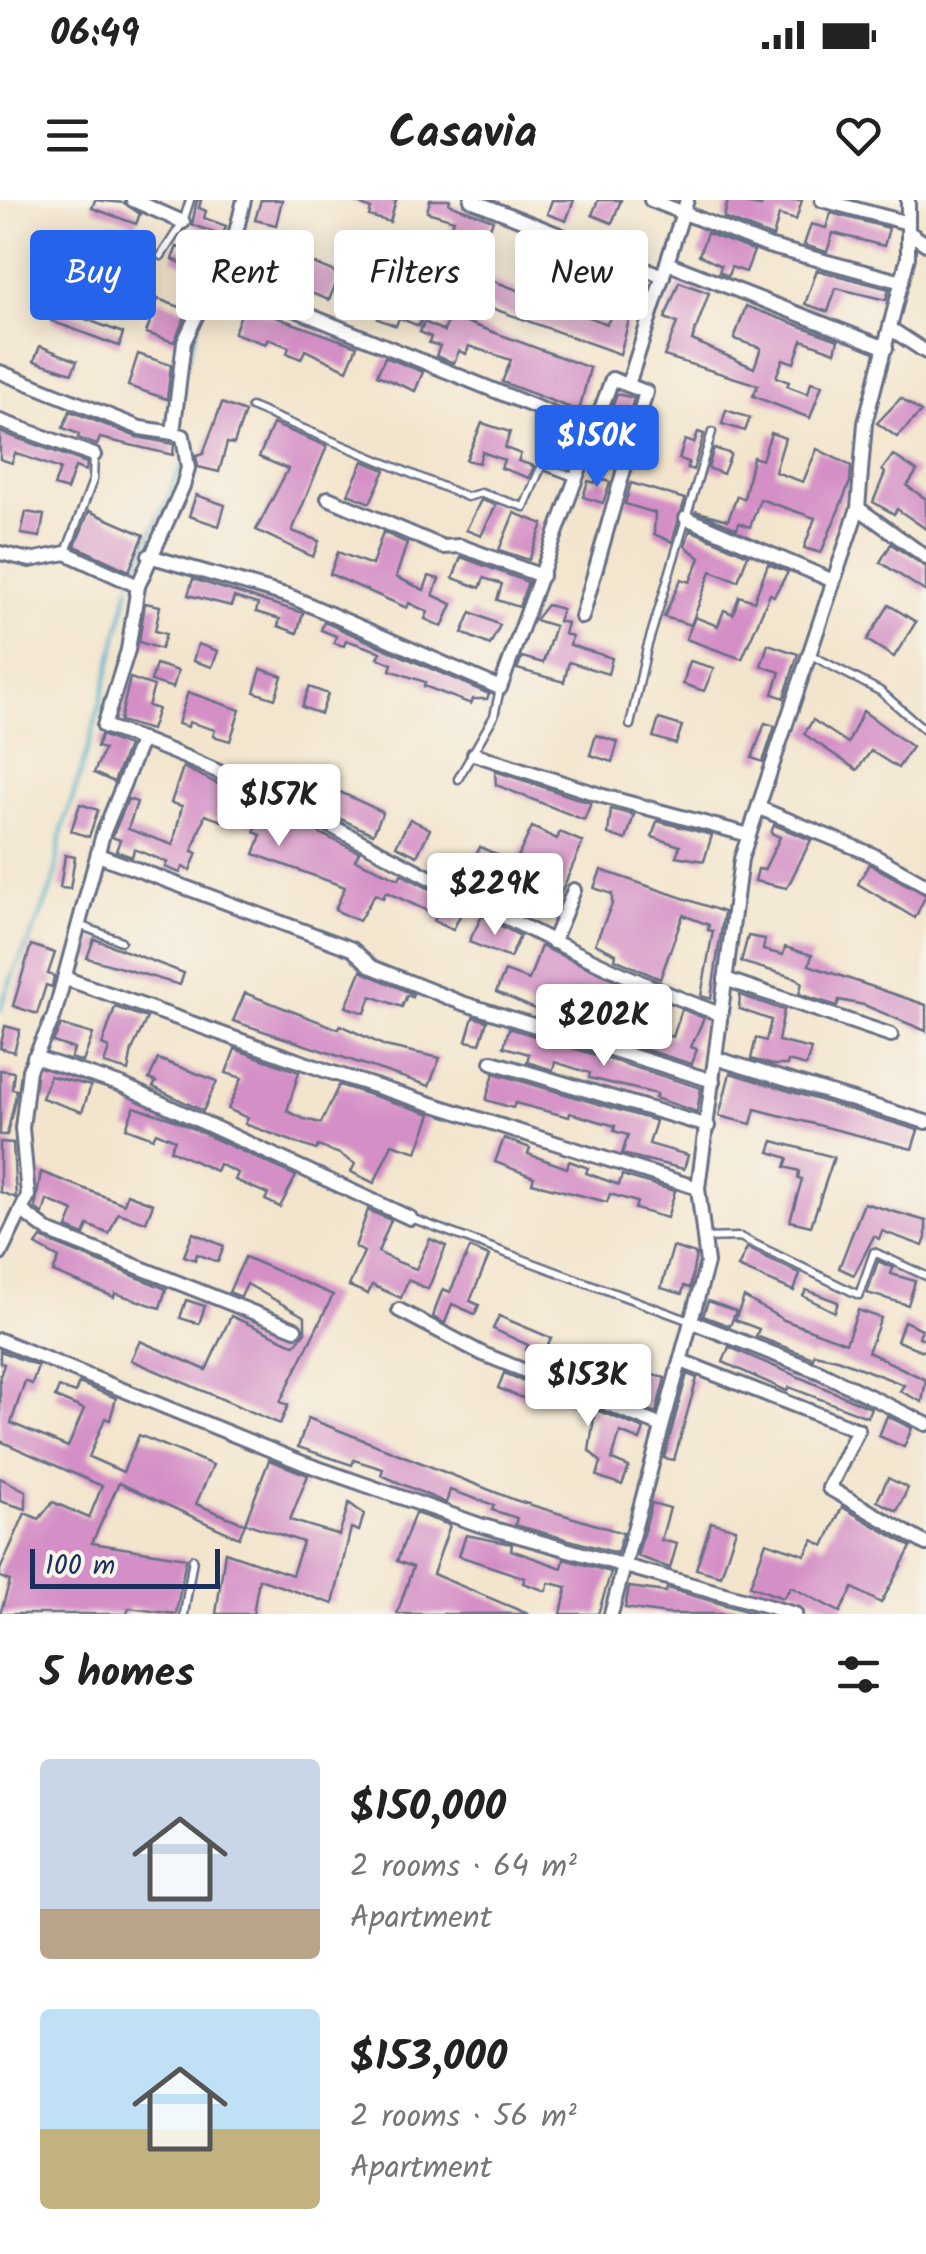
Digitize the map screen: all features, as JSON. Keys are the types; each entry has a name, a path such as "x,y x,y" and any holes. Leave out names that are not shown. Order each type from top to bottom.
{"street":[{"path":"133,200 183,222"},
{"path":"236,230 244,200"},
{"path":"471,200 886,348"},
{"path":"651,200 768,246 902,282"},
{"path":"628,385 687,200"},
{"path":"822,200 908,227 926,244"},
{"path":"610,1614 708,1263 698,1188 725,979 749,835 858,508 860,447 902,282 908,200"},
{"path":"314,317 592,430"},
{"path":"173,433 184,342 193,320"},
{"path":"891,329 926,352"},
{"path":"0,372 140,428 183,436 188,468 138,586 128,650 104,726 239,778 553,942 720,1014"},
{"path":"149,556 289,596 500,688 612,379 646,392 582,617"},
{"path":"0,421 94,455"},
{"path":"328,498 444,546 460,546 542,576"},
{"path":"858,508 926,557"},
{"path":"686,518 831,580"},
{"path":"0,553 30,560 66,553 138,586"},
{"path":"0,1254 22,1211 29,1174 22,1128 34,1057 54,1016 98,855 142,739"},
{"path":"474,754 604,796 749,835"},
{"path":"759,808 871,854 926,885"},
{"path":"98,855 352,949 372,967 462,1003 712,1081"},
{"path":"553,942 574,890"},
{"path":"64,978 327,1071 698,1188"},
{"path":"725,979 891,1035"},
{"path":"34,1057 122,1086 410,1218"},
{"path":"715,1058 926,1122"},
{"path":"492,1062 708,1126"},
{"path":"22,1211 50,1232 295,1329"},
{"path":"399,1310 483,1354 662,1426"},
{"path":"692,1322 820,1372 926,1424"},
{"path":"0,1340 303,1463 480,1525 795,1614"},
{"path":"680,1360 858,1430 829,1488 926,1544"}],"lane":[{"path":"162,256 183,222 190,200"},
{"path":"251,407 467,497 481,493 524,507 542,465 574,478"},
{"path":"630,725 712,432"},
{"path":"66,553 92,480 94,455"},
{"path":"808,654 880,690 926,730"},
{"path":"458,779 494,716 500,688"},
{"path":"78,924 121,941"},
{"path":"410,1218 692,1322"},
{"path":"702,1238 740,1237 859,1295 874,1252 926,1276"},
{"path":"184,1614 193,1559"}],"building":[{"path":"95,200 124,203 140,214 136,224 92,208"},
{"path":"197,200 201,200 199,208 206,211 204,218 226,226 224,230 208,230 192,225"},
{"path":"261,200 282,200 276,225 255,220"},
{"path":"351,200 396,200 390,222 369,216 371,209"},
{"path":"430,200 450,200 449,204 493,220 490,230 451,230 454,220 427,212"},
{"path":"552,200 574,200 566,221 547,214"},
{"path":"598,200 621,200 612,223 592,215"},
{"path":"728,200 761,206 763,200 802,200 796,220 779,215 773,237 724,218"},
{"path":"831,213 889,228 884,246 833,233 827,252 804,245 811,224 826,228"},
{"path":"707,233 754,251 746,272 731,267 728,276 719,272 721,266 699,255"},
{"path":"314,263 334,272 329,300 314,294"},
{"path":"817,270 889,289 886,300 836,288 828,312 805,304"},
{"path":"495,282 515,289 515,316 495,309"},
{"path":"679,282 709,293 692,340 754,368 761,348 734,339 746,306 838,340 835,352 802,340 794,363 783,359 776,377 808,394 811,382 822,385 810,418 753,396 758,385 664,356 677,323 665,318"},
{"path":"158,299 176,306 176,320 184,320 174,342 146,333 151,320 156,320"},
{"path":"88,320 123,333 119,346 51,321"},
{"path":"239,320 283,320 357,346 347,370 305,350 301,359 287,353 289,347 268,339 265,344 234,333"},
{"path":"448,320 461,320 590,368 579,411 502,382 511,360 469,346 466,354 459,351 454,363 436,356 440,346 429,343 431,337 420,332 424,322 444,331"},
{"path":"525,320 596,320 607,324 609,320 629,320 620,354"},
{"path":"40,346 77,361 72,373 34,361"},
{"path":"138,354 171,365 167,399 128,386"},
{"path":"385,357 423,372 415,391 377,375"},
{"path":"617,394 634,398 619,450 599,444"},
{"path":"901,398 921,412 897,437 877,423"},
{"path":"222,403 245,412 234,444 227,443 219,472 198,467 196,456 203,454"},
{"path":"726,410 750,418 745,431 722,424"},
{"path":"70,411 137,437 174,444 173,455 100,438 97,445 78,438 79,434 63,428"},
{"path":"482,423 510,432 505,448 521,454 518,461 534,466 529,478 501,468 504,460 482,452 479,463 466,460"},
{"path":"273,424 327,446 292,531 319,541 313,557 256,530 288,469 259,457"},
{"path":"0,432 87,463 86,471 75,467 67,490 54,486 60,469 15,453 12,463 0,459"},
{"path":"698,432 704,434 693,470 687,468 689,462 679,459 685,440 694,443"},
{"path":"771,433 785,438 775,472 803,482 817,449 851,466 850,482 821,553 804,548 815,518 760,499 750,527 739,523 737,529 695,511 728,520 737,496 744,499 753,457 762,460"},
{"path":"714,448 731,454 723,474 708,468"},
{"path":"893,455 917,471 907,486 926,499 926,529 897,509 894,514 873,502 885,473 882,470"},
{"path":"363,461 385,470 370,503 348,494"},
{"path":"596,478 610,482 603,503 583,497 588,481 595,483"},
{"path":"631,483 685,499 672,542 654,534 655,513 625,504"},
{"path":"196,495 225,505 219,526 189,516"},
{"path":"481,500 496,505 481,536 466,530"},
{"path":"89,511 144,535 129,571 75,546"},
{"path":"26,512 44,515 40,537 21,534"},
{"path":"514,513 543,524 529,560 499,550"},
{"path":"690,530 748,555 738,581 711,571 691,625 664,617 681,579 690,582 700,558 685,546"},
{"path":"383,532 407,543 396,577 424,590 429,576 439,579 433,595 452,604 442,627 425,619 428,612 409,603 407,608 330,574 338,552 372,565"},
{"path":"891,544 926,567 926,592 880,562"},
{"path":"461,557 528,582 519,607 497,600 502,584 484,578 480,588 453,578"},
{"path":"768,564 788,572 774,596 770,594 742,659 686,639 695,617 718,626 724,610 733,614 739,596 754,601"},
{"path":"193,579 303,613 297,633 278,626 280,619 256,612 258,604 234,597 231,606 188,595"},
{"path":"145,603 160,606 155,631 166,634 161,649 139,642"},
{"path":"547,605 562,609 558,621 567,623 564,634 572,636 570,645 612,658 608,674 569,662 564,682 517,669 522,657 543,663 555,626 535,620"},
{"path":"889,605 916,622 894,657 867,640"},
{"path":"471,612 500,625 490,645 462,633"},
{"path":"324,622 489,694 487,699 473,699 471,704 390,670 392,664 378,658 381,652 346,640 344,646 334,643 336,636 321,630"},
{"path":"198,644 218,651 212,667 193,661"},
{"path":"768,644 798,654 784,698 773,694 780,672 761,666"},
{"path":"690,661 714,668 704,691 683,684"},
{"path":"156,664 178,671 173,688 151,681"},
{"path":"261,669 282,676 275,699 254,692"},
{"path":"130,678 154,686 148,706 158,709 151,730 120,721"},
{"path":"309,687 328,694 321,714 302,707"},
{"path":"188,692 240,710 230,741 213,736 215,730 189,722 188,727 178,724"},
{"path":"863,711 912,747 898,768 871,751 857,770 804,734 813,720 848,743"},
{"path":"659,719 682,726 676,744 653,737"},
{"path":"765,723 775,726 763,762 752,758"},
{"path":"101,735 128,746 114,782 94,773 104,749 97,747"},
{"path":"596,735 618,742 612,762 590,755"},
{"path":"183,767 359,852 355,860 399,879 401,874 464,907 453,930 434,921 437,915 386,892 383,898 375,894 359,921 335,910 345,887 254,854 261,835 254,832 257,827 224,816 222,821 205,815 192,851 197,853 190,870 183,867 180,873 165,867 167,862 134,849 132,857 116,851 120,840 112,837 128,799 137,802 128,829 173,845 182,806 171,803"},
{"path":"295,771 383,812 373,834 304,802 308,794 289,784"},
{"path":"495,771 591,803 584,820 496,785"},
{"path":"80,804 98,810 89,837 71,831"},
{"path":"611,809 634,815 626,840 608,834"},
{"path":"410,819 430,829 417,856 396,846"},
{"path":"657,821 712,835 704,861 676,856 680,846 652,837"},
{"path":"774,825 811,840 787,888 755,881 758,869 764,870 780,837 771,833"},
{"path":"532,827 557,839 560,832 583,842 550,918 524,907 531,889 495,874 487,891 464,880 480,847 515,863"},
{"path":"65,855 75,857 70,889 60,888"},
{"path":"869,864 926,895 915,918 858,884"},
{"path":"601,870 724,912 711,999 701,996 713,931 708,930 709,925 683,915 660,979 615,959 616,954 595,944 612,904 612,894 594,888"},
{"path":"482,916 520,936 510,958 469,942"},
{"path":"748,936 765,939 763,950 783,955 785,947 812,955 809,965 926,1005 926,1031 864,1005 839,1000 837,1006 799,994 802,983 796,978 741,962"},
{"path":"94,939 184,973 180,985 87,958"},
{"path":"31,945 55,953 48,974 54,976 52,987 46,985 37,1014 13,1006"},
{"path":"541,946 666,1003 653,1031 673,1037 682,1009 704,1018 691,1047 697,1049 692,1064 630,1045 633,1034 582,1012 576,1027 496,992 505,971 529,980"},
{"path":"361,971 413,994 412,997 407,995 402,1007 371,996 365,1013 346,1007"},
{"path":"245,993 338,1029 340,1025 385,1046 440,1058 429,1086 233,1021"},
{"path":"740,995 784,1010 778,1041 811,1049 806,1066 788,1061 787,1065 773,1065 751,1059 756,1038 766,1041 771,1020 739,1009"},
{"path":"115,1007 147,1018 132,1050 128,1071 104,1064 109,1048 102,1045"},
{"path":"473,1017 487,1021 480,1044 466,1041"},
{"path":"61,1025 93,1034 83,1062 71,1058 74,1049 53,1042"},
{"path":"5,1026 20,1030 14,1052 0,1048"},
{"path":"509,1028 701,1088 697,1112 655,1098 657,1094 589,1078 590,1073 555,1062 553,1070 527,1062 529,1054 504,1047"},
{"path":"235,1049 299,1072 287,1111 304,1119 321,1123 339,1085 431,1114 417,1152 392,1144 374,1183 351,1172 355,1164 340,1154 318,1146 316,1150 245,1124 248,1118 228,1109 242,1078 226,1073"},
{"path":"158,1059 217,1081 203,1111 153,1087 156,1082 149,1079"},
{"path":"0,1070 14,1072 12,1089 17,1090 7,1135 0,1135"},
{"path":"494,1073 656,1121 649,1144 688,1155 684,1169 622,1154 628,1135 614,1131 615,1126 570,1113 569,1117 486,1100"},
{"path":"730,1073 918,1130 912,1149 755,1109 751,1124 719,1116"},
{"path":"50,1076 91,1086 82,1112 42,1098"},
{"path":"134,1107 172,1119 296,1176 280,1207 265,1200 268,1194 235,1180 238,1173 219,1164 216,1171 170,1150 175,1140 156,1132 153,1138 126,1128"},
{"path":"504,1138 530,1148 528,1154 567,1168 569,1161 588,1168 586,1173 619,1185 622,1175 675,1191 667,1218 635,1209 637,1202 610,1194 607,1202 532,1183 534,1177 495,1162"},
{"path":"773,1141 834,1157 811,1226 790,1221 802,1179 798,1178 799,1171 785,1167 788,1158 769,1152"},
{"path":"0,1142 13,1143 16,1198 0,1192"},
{"path":"41,1172 124,1204 127,1194 153,1204 146,1222 118,1213 109,1234 88,1225 84,1235 67,1228 74,1211 47,1200 43,1214 35,1208"},
{"path":"864,1203 926,1221 923,1246 882,1231 879,1239 874,1236 854,1275 839,1268"},
{"path":"368,1210 391,1220 378,1252 398,1262 416,1269 430,1239 446,1246 428,1289 408,1280 401,1298 372,1285 368,1294 349,1286 364,1252 355,1247"},
{"path":"193,1233 224,1246 218,1262 197,1254 195,1260 184,1256"},
{"path":"41,1238 166,1289 160,1308 115,1293 114,1297 53,1272 59,1258 36,1245"},
{"path":"673,1247 696,1254 690,1288 684,1286 682,1294 661,1288"},
{"path":"470,1248 489,1256 470,1301 479,1305 475,1314 452,1304 445,1323 433,1317 438,1301 443,1289 450,1292"},
{"path":"747,1248 800,1274 794,1291 738,1267"},
{"path":"245,1257 333,1295 280,1402 288,1405 280,1424 131,1360 140,1341 206,1370 231,1316 295,1345 305,1332 305,1317 247,1284 241,1297 229,1292"},
{"path":"878,1261 893,1268 891,1274 915,1281 908,1305 867,1293"},
{"path":"806,1290 838,1302 835,1312 803,1296"},
{"path":"744,1297 784,1320 846,1343 858,1310 881,1318 868,1352 926,1380 922,1402 900,1391 904,1385 894,1381 837,1359 814,1354 813,1358 756,1336 759,1329 735,1320"},
{"path":"186,1300 205,1306 199,1324 180,1318"},
{"path":"708,1301 736,1311 730,1326 703,1316"},
{"path":"499,1316 551,1338 542,1357 526,1350 528,1345 493,1329"},
{"path":"904,1321 922,1329 919,1337 926,1341 926,1352 897,1341"},
{"path":"568,1346 665,1378 656,1413 622,1399 626,1388 600,1378 592,1387 570,1378 573,1372 559,1367"},
{"path":"729,1347 871,1408 867,1417 789,1387 787,1391 723,1362"},
{"path":"0,1351 38,1366 32,1384 25,1381 11,1423 68,1447 84,1409 55,1397 59,1387 75,1393 79,1383 116,1398 110,1420 105,1418 89,1457 123,1472 139,1435 213,1465 196,1504 245,1524 239,1538 119,1483 92,1543 186,1558 176,1614 129,1608 127,1614 0,1614 10,1581 0,1577 0,1570 25,1513 39,1519 53,1502 89,1518 102,1486 0,1441 0,1377 4,1364 0,1363"},
{"path":"504,1373 644,1429 640,1440 620,1432 612,1460 629,1467 622,1485 597,1476 601,1462 589,1451 594,1418 580,1412 582,1406 529,1391 525,1399 498,1388"},
{"path":"687,1374 697,1378 674,1460 664,1458"},
{"path":"887,1416 912,1428 904,1447 879,1436"},
{"path":"308,1418 515,1500 623,1533 617,1553 515,1525 517,1518 492,1510 494,1505 450,1490 446,1503 381,1475 383,1469 354,1460 352,1465 298,1447"},
{"path":"269,1460 308,1475 290,1520 339,1535 349,1503 364,1514 359,1531 351,1528 333,1604 259,1579 253,1614 216,1614 225,1552 292,1575 303,1542 245,1523"},
{"path":"0,1478 26,1491 26,1509 0,1501"},
{"path":"888,1478 908,1488 897,1511 877,1501"},
{"path":"652,1503 670,1508 661,1540 677,1544 670,1568 637,1556"},
{"path":"842,1507 911,1547 881,1603 853,1588 840,1612 791,1587 783,1598 750,1586 766,1542 805,1555 813,1540 824,1546"},
{"path":"415,1513 450,1525 433,1574 528,1614 397,1614 413,1567 397,1561"},
{"path":"711,1522 736,1529 721,1576 696,1569"},
{"path":"466,1535 512,1544 511,1550 562,1568 564,1559 611,1572 598,1614 561,1614 567,1587 549,1583 546,1591 523,1583 525,1578 459,1556"},
{"path":"629,1587 666,1592 667,1588 756,1614 667,1614 625,1608"}],"waterway":[{"path":"241,230 247,214"},
{"path":"187,361 197,327"},
{"path":"131,579 182,465"},
{"path":"0,1010 55,876 62,829 91,736 129,587"}]}
